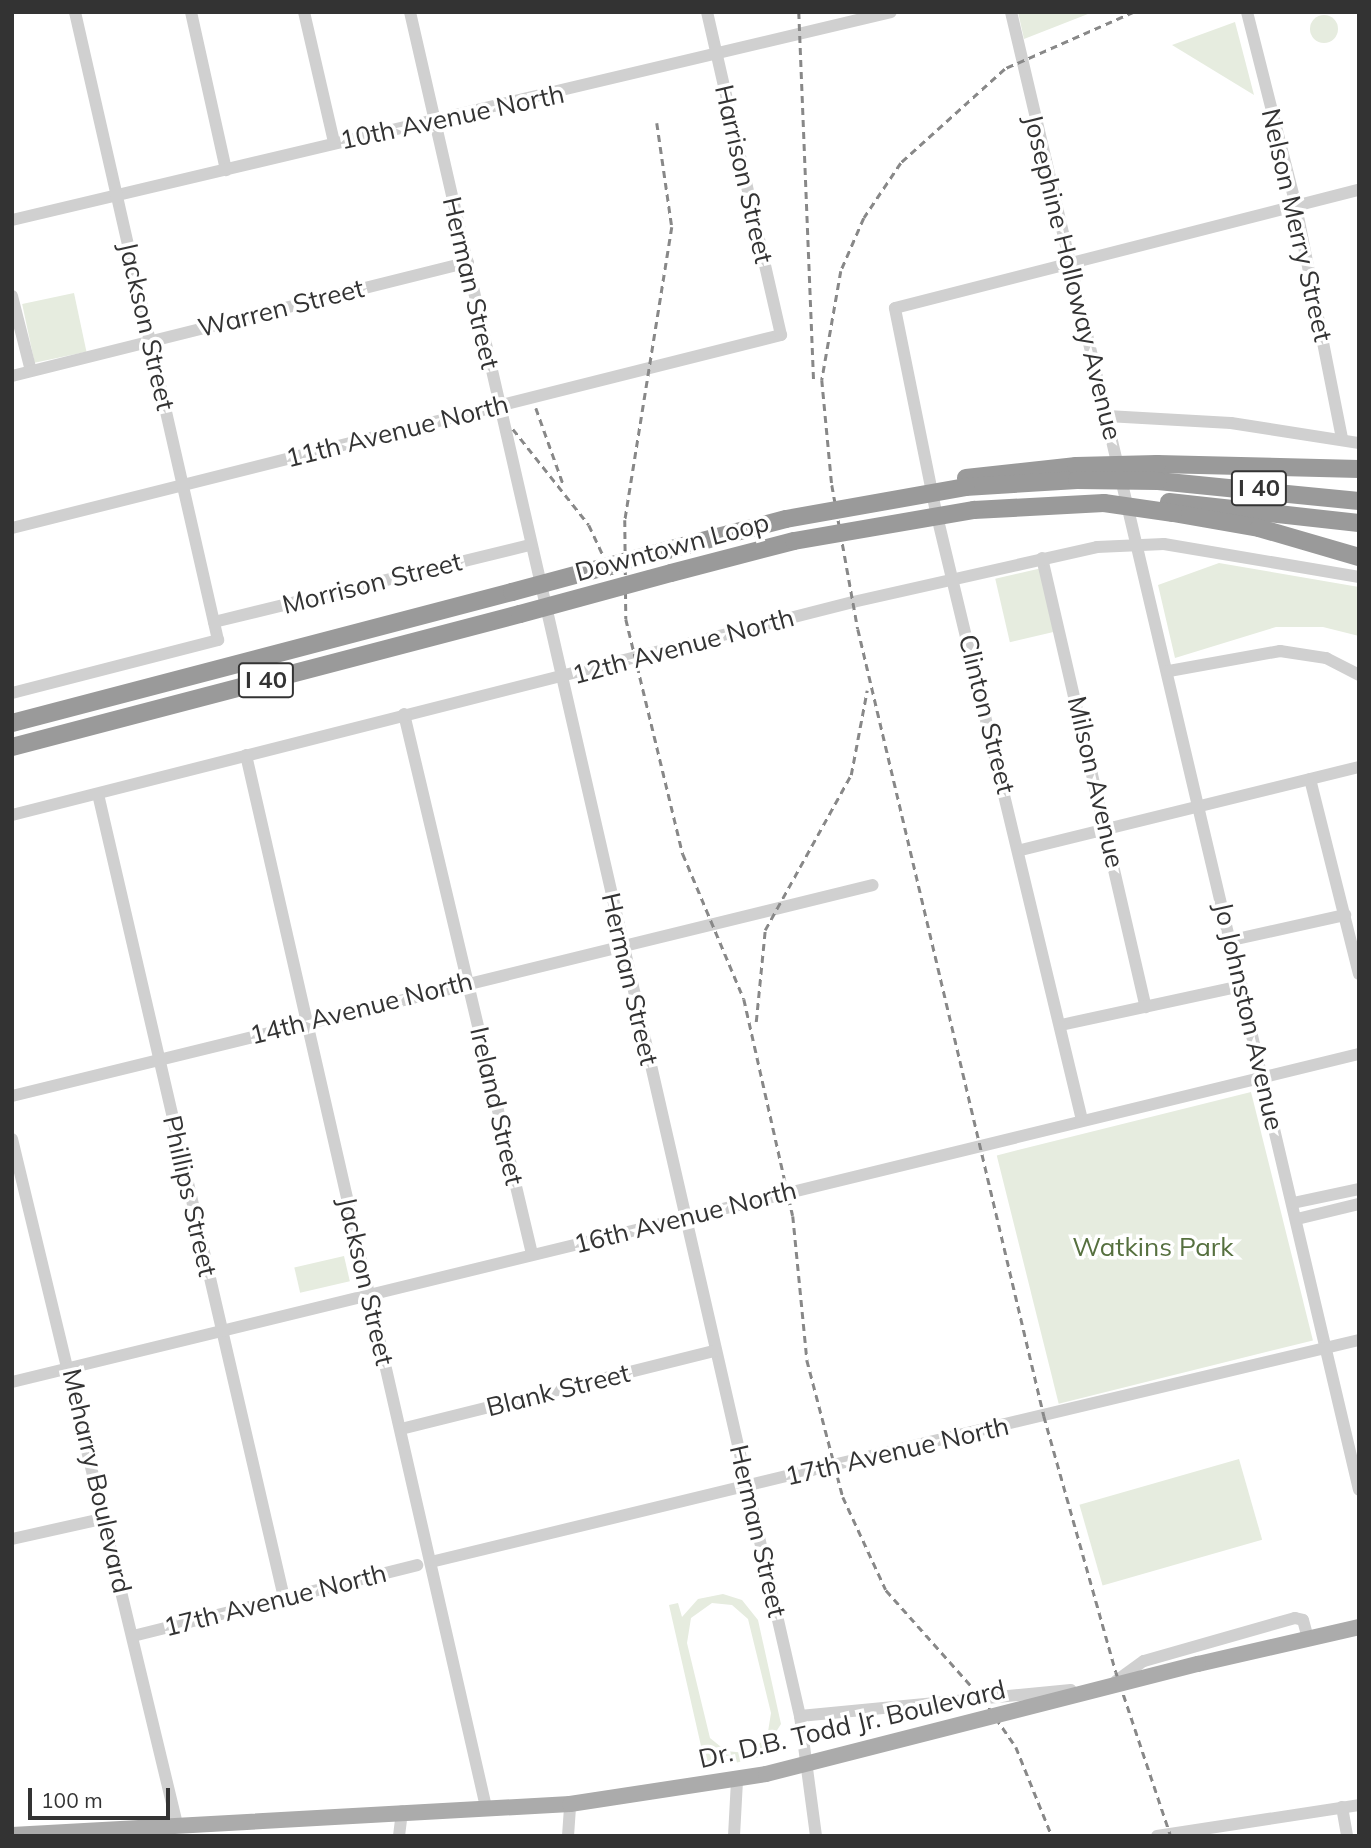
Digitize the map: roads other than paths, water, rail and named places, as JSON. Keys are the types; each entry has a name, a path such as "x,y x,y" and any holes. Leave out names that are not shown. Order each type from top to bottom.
{"highway":[{"path":"1157,472 1359,469"},
{"name":"Downtown Loop","path":"12,723 786,519 965,483 1077,473 1157,472"},
{"name":"I 40","path":"1157,472 1359,500"},
{"name":"Downtown Loop","path":"12,747 794,541 974,510 1075,503 1171,508"},
{"path":"1171,508 1259,528 1359,557"},
{"name":"I 40","path":"1171,508 1359,523"}],"main road":[{"name":"Dr. D.B. Todd Jr. Boulevard","path":"12,1835 65,1834 177,1824 402,1811 570,1804 737,1781 1198,1664 1359,1628"}],"street":[{"name":"Jackson Street","path":"12,693 218,640 75,12"},
{"path":"191,12 226,170"},
{"path":"304,12 334,142"},
{"name":"Herman Street","path":"410,12 800,1716 816,1836"},
{"name":"Harrison Street","path":"708,12 781,335"},
{"name":"10th Avenue North","path":"12,220 334,142 434,123 891,12"},
{"name":"Josephine Holloway Avenue","path":"1011,12 1068,262 1138,542"},
{"name":"Nelson Merry Street","path":"1247,12 1296,206 1342,439"},
{"path":"1068,262 1359,190"},
{"name":"Warren Street","path":"12,376 468,262"},
{"name":"Clinton Street","path":"1068,262 895,308 954,579 1021,850 1082,1120"},
{"path":"12,296 31,371"},
{"name":"11th Avenue North","path":"12,528 183,482 499,407 781,335"},
{"path":"1107,416 1231,423 1359,443"},
{"name":"12th Avenue North","path":"12,814 404,714 561,679 1042,558 1138,542 1359,577"},
{"name":"Jo Johnston Avenue","path":"1138,542 1356,1467 1359,1490"},
{"name":"Morrison Street","path":"214,622 531,545"},
{"name":"Milson Avenue","path":"1042,558 1108,829 1146,1007"},
{"path":"1169,671 1280,651 1326,658 1359,676"},
{"name":"Ireland Street","path":"404,714 532,1254"},
{"name":"Jackson Street","path":"246,755 369,1296 435,1561 486,1807"},
{"path":"1021,850 1359,767"},
{"path":"1310,779 1359,974"},
{"name":"Phillips Street","path":"98,794 284,1598"},
{"name":"14th Avenue North","path":"12,1096 711,921 873,885"},
{"path":"1232,940 1345,915"},
{"path":"1061,1025 1241,986"},
{"name":"16th Avenue North","path":"12,1382 1359,1054"},
{"name":"Meharry Boulevard","path":"12,1139 71,1367 177,1824"},
{"path":"1293,1203 1359,1189"},
{"path":"1297,1219 1359,1204"},
{"name":"17th Avenue North","path":"435,1561 1359,1339"},
{"name":"Blank Street","path":"401,1429 715,1352"},
{"path":"12,1539 106,1518"},
{"name":"17th Avenue North","path":"133,1636 417,1565"},
{"path":"800,1716 1105,1685 1144,1661 1295,1618 1303,1620 1308,1639"},
{"path":"734,1836 737,1781"},
{"path":"568,1836 570,1804"},
{"path":"1157,1836 1359,1805"},
{"path":"1342,1807 1347,1836"},
{"path":"399,1836 402,1811"}],"railway":[{"path":"799,12 814,381"},
{"path":"1134,12 1005,69 901,163 864,218 841,271 822,380 832,485 858,629 1044,1416 1116,1672 1171,1836"},
{"path":"657,123 672,227 625,520 626,619 683,854 744,999 793,1216 807,1360 843,1497 886,1590 982,1698 1016,1747 1052,1836"},
{"path":"536,408 564,486"},
{"path":"513,429 589,525 617,585"},
{"path":"756,1022 765,930 851,775 867,690"}],"park label":[{"name":"Watkins Park","path":"1153,1247"}]}
